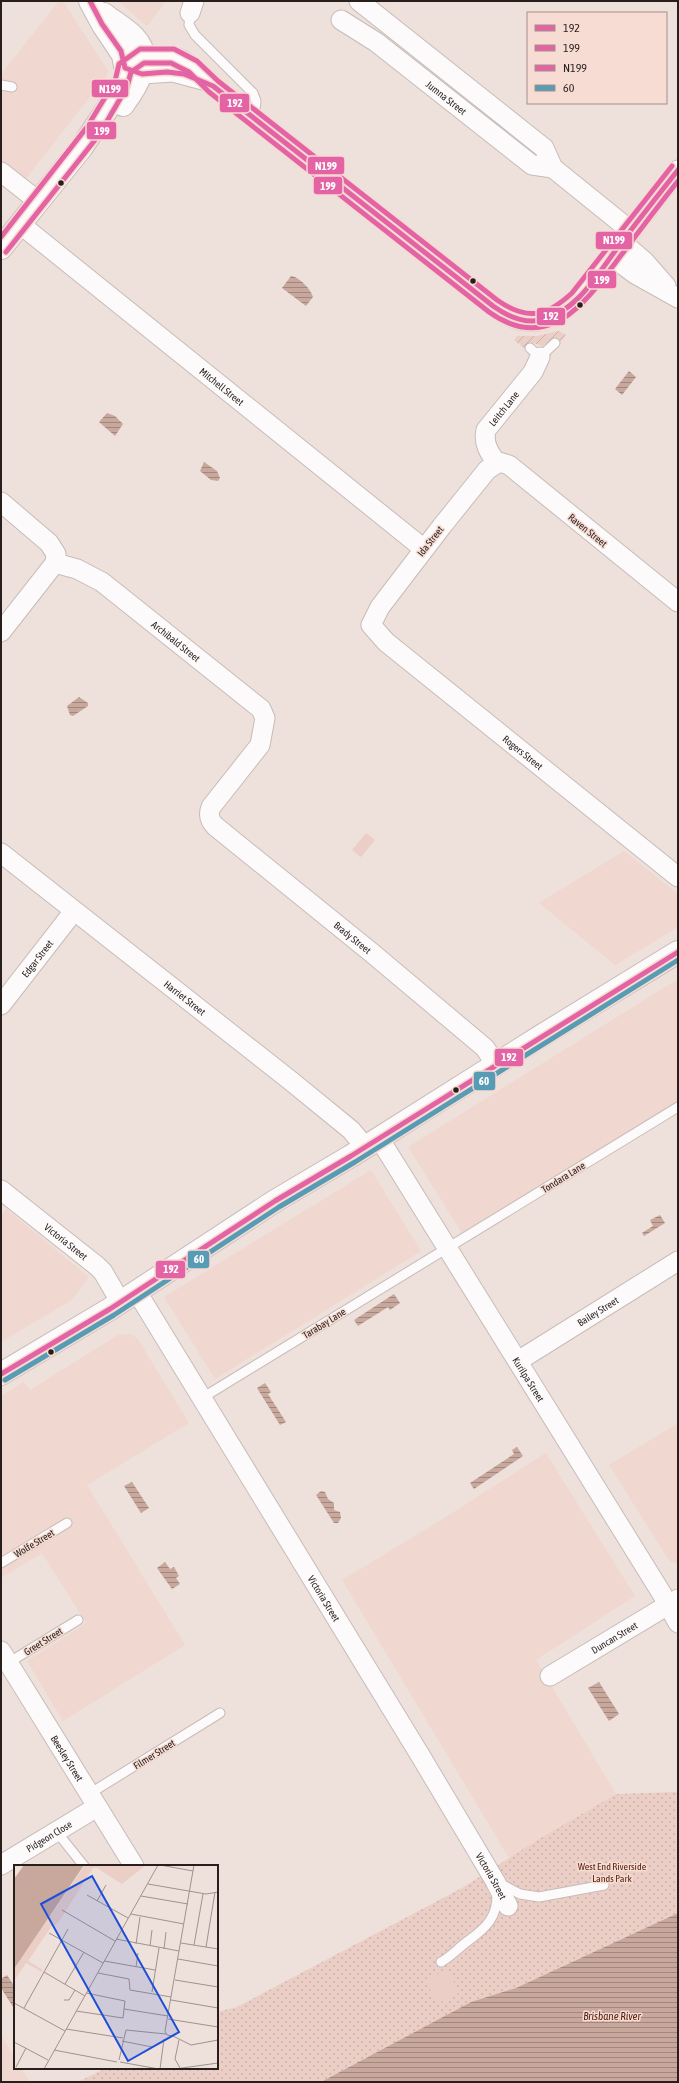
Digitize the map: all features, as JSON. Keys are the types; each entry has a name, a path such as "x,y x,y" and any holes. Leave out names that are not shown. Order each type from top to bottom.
{"street":[{"path":"1,248 82,147 119,110 136,88 140,47 134,38 91,1"},
{"name":"Jumna Street","path":"359,1 544,148 553,168 622,243 645,262 674,295"},
{"name":"Jumna Street","path":"341,20 376,42 532,165 553,168"},
{"path":"138,65 166,55 183,60 197,70 213,86 497,309 519,320 533,322 544,320 570,305 622,243 678,170"},
{"path":"1,172 38,201"},
{"name":"Mitchell Street","path":"20,224 424,549"},
{"name":"Leitch Lane","path":"497,463 487,448 485,439 486,430 533,372 535,352"},
{"name":"Raven Street","path":"497,463 503,462 511,467 678,602"},
{"name":"Ida Street","path":"371,625 380,607 424,549 487,470 497,463"},
{"path":"1,502 49,543 56,554 55,563 1,632"},
{"name":"Archibald Street","path":"55,563 77,569 102,582 261,709 265,718 260,744 209,813"},
{"name":"Rogers Street","path":"371,625 386,642 678,877"},
{"name":"Brady Street","path":"209,813 210,821 214,826 372,953 485,1048 496,1064"},
{"name":"Harriet Street","path":"1,853 345,1125 372,1142"},
{"name":"Edgar Street","path":"1,1005 74,911"},
{"path":"1,1374 129,1297 275,1201 678,952"},
{"name":"Kurilpa Street","path":"372,1142 448,1248 518,1361 673,1602 678,1623"},
{"name":"Victoria Street","path":"1,1190 97,1266 129,1297 202,1398 399,1719 495,1881 508,1906"},
{"name":"Bailey Street","path":"518,1361 678,1261"},
{"name":"Duncan Street","path":"550,1676 673,1602"},
{"name":"Beesley Street","path":"5,1657 133,1865"},
{"name":"Pidgeon Close","path":"1,1865 56,1830 93,1800"}],"lane":[{"path":"191,5 189,25 195,35 253,93 256,101 254,118"},
{"path":"1,85 12,87"},
{"path":"535,352 555,344"},
{"name":"Tondara Lane","path":"448,1248 678,1107"},
{"name":"Tarabay Lane","path":"202,1398 448,1248"},
{"name":"Wolfe Street","path":"1,1563 67,1523"},
{"name":"Greet Street","path":"5,1657 78,1620"},
{"name":"Filmer Street","path":"93,1800 220,1713"},
{"path":"56,1830 83,1865"},
{"path":"440,1962 452,1956 467,1941 485,1928 496,1904 495,1881 520,1894 539,1897 604,1885"}],"shaded area":[{"path":"59,1 63,1 108,71 107,75 25,180 1,160 1,74"},
{"path":"118,1 166,1 147,26"},
{"path":"624,851 678,894 678,927 615,965 539,903"},
{"path":"678,979 678,1101 462,1233 408,1147"},
{"path":"371,1170 421,1251 215,1379 164,1297"},
{"path":"6,1209 89,1277 72,1300 1,1342 1,1215"},
{"path":"131,1334 138,1339 189,1423 87,1485 185,1645 63,1721 27,1661 86,1623 42,1553 1,1578 1,1396 24,1382 30,1390 118,1335"},
{"path":"678,1423 678,1564 670,1562 609,1465"},
{"path":"546,1453 635,1596 536,1660 616,1794 509,1858 342,1580 441,1520"},
{"path":"1,2035 14,2056 14,2069 22,2069 30,2082 1,2082"}],"green space":[{"path":"559,331 566,335 558,345 551,340 543,346 533,343 526,350 514,340 517,336 537,336"},
{"path":"366,833 375,840 361,857 352,850"},
{"name":"West End Riverside Lands Park","path":"678,1792 678,1913 516,1988 471,2002 321,2082 78,2082 104,2069 218,2069 218,2012 237,2007 462,1888 536,1841 616,1794"},
{"path":"448,1969 459,1993 437,2004 425,1980"}],"water":[{"path":"291,276 301,281 312,294 313,297 306,306 282,288"},
{"path":"629,371 636,377 622,395 615,389"},
{"path":"107,413 115,416 123,424 115,436 99,422"},
{"path":"204,462 217,471 220,478 218,481 211,480 200,471"},
{"path":"79,697 88,703 88,706 73,716 70,715 67,706"},
{"path":"660,1215 665,1223 644,1236 642,1233 653,1226 650,1220"},
{"path":"394,1294 400,1303 390,1310 388,1307 358,1326 354,1320"},
{"path":"265,1383 271,1392 268,1394 286,1422 280,1425 257,1388"},
{"path":"517,1447 523,1456 474,1489 470,1483 514,1454 512,1450"},
{"path":"132,1482 149,1508 141,1513 124,1486"},
{"path":"321,1491 325,1492 328,1499 334,1503 334,1510 340,1512 341,1518 338,1523 334,1523 316,1495"},
{"path":"165,1562 170,1569 174,1567 179,1576 176,1578 180,1584 172,1589 157,1568"},
{"path":"599,1682 619,1714 609,1721 588,1688"},
{"name":"Brisbane River","path":"678,1913 678,2082 321,2082 471,2002 516,1988"},
{"path":"7,1975 14,1986 14,2008 1,1988 1,1979"}],"transit line":[{"name":"192","path":"90,1 102,24 121,51 125,68 142,74 167,72 184,74 213,86 493,306 504,313 522,320 534,321 554,316 577,299 587,289 678,170"},
{"name":"N199","path":"1,237 87,127 115,81 119,64 140,49 174,49 197,61 218,81 497,300 508,307 527,313 545,311 554,307 572,293 672,166"},
{"name":"199","path":"6,252 99,135 127,87 131,72 144,63 171,63 189,72 209,92 489,312 511,324 531,328 549,325 566,317 595,289 678,181"},
{"name":"192","path":"1,1374 110,1309 275,1201 351,1156 678,952"},
{"name":"60","path":"5,1380 114,1315 279,1207 355,1162 678,960"}]}
